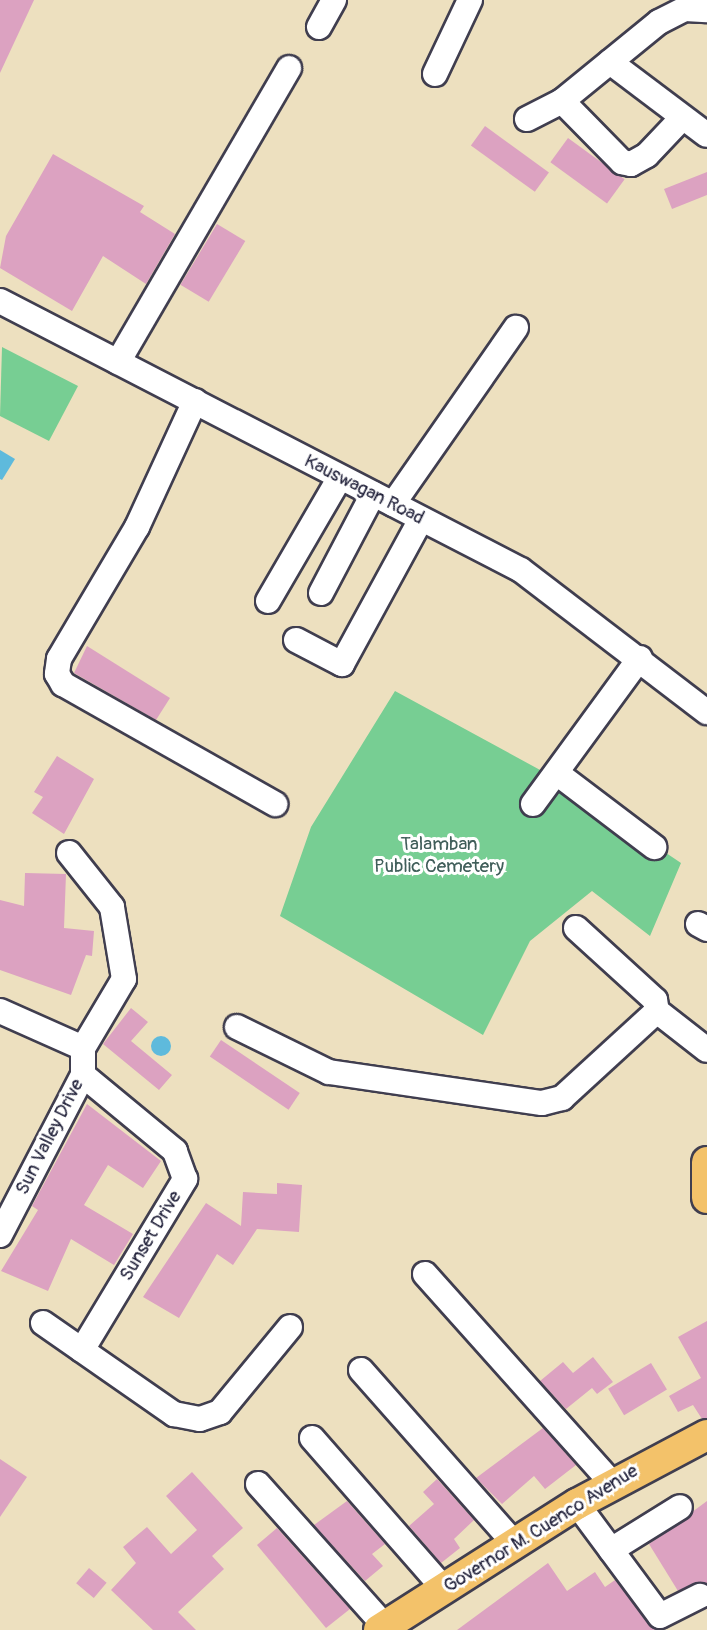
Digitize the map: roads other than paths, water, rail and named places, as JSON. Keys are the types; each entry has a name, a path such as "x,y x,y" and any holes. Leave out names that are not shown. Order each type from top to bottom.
{"main road":[{"path":"707,1162 707,1198"},
{"name":"Governor M. Cuenco Avenue","path":"382,1628 577,1504 707,1435"}],"street":[{"path":"319,27 334,0"},
{"path":"435,74 470,0"},
{"path":"527,119 562,101 659,22 685,9 707,10"},
{"path":"610,62 707,135"},
{"path":"118,362 289,68"},
{"path":"562,101 622,162 631,164 647,155 682,118"},
{"name":"Kauswagan Road","path":"0,301 543,583 707,712"},
{"path":"321,593 383,499 516,328"},
{"path":"195,401 137,527 59,659 57,674 63,684 275,804"},
{"path":"268,601 339,479"},
{"path":"296,640 342,664 421,519"},
{"path":"533,804 558,774 640,658"},
{"path":"558,774 654,847"},
{"path":"0,1011 83,1048 119,996 123,953 112,907 69,853"},
{"path":"576,928 654,1000 657,1011 707,1050"},
{"path":"237,1027 329,1072 542,1103 562,1098 657,1011"},
{"name":"Sun Valley Drive","path":"0,1235 83,1075 83,1048"},
{"name":"Sunset Drive","path":"82,1350 184,1179 175,1152 83,1075"},
{"path":"425,1273 613,1484"},
{"path":"43,1323 174,1414 200,1419 220,1412 290,1327"},
{"path":"361,1370 516,1545"},
{"path":"313,1438 444,1589"},
{"path":"258,1484 382,1628"},
{"path":"577,1504 660,1616 700,1595"},
{"path":"611,1550 680,1507"}],"water":[{"path":"0,450 15,459 2,480 0,479"},
{"path":"161,1036 168,1039 171,1046 168,1053 161,1056 154,1053 151,1046 154,1039"}],"park label":[{"name":"Talamban Public Cemetery","path":"439,856"}]}
